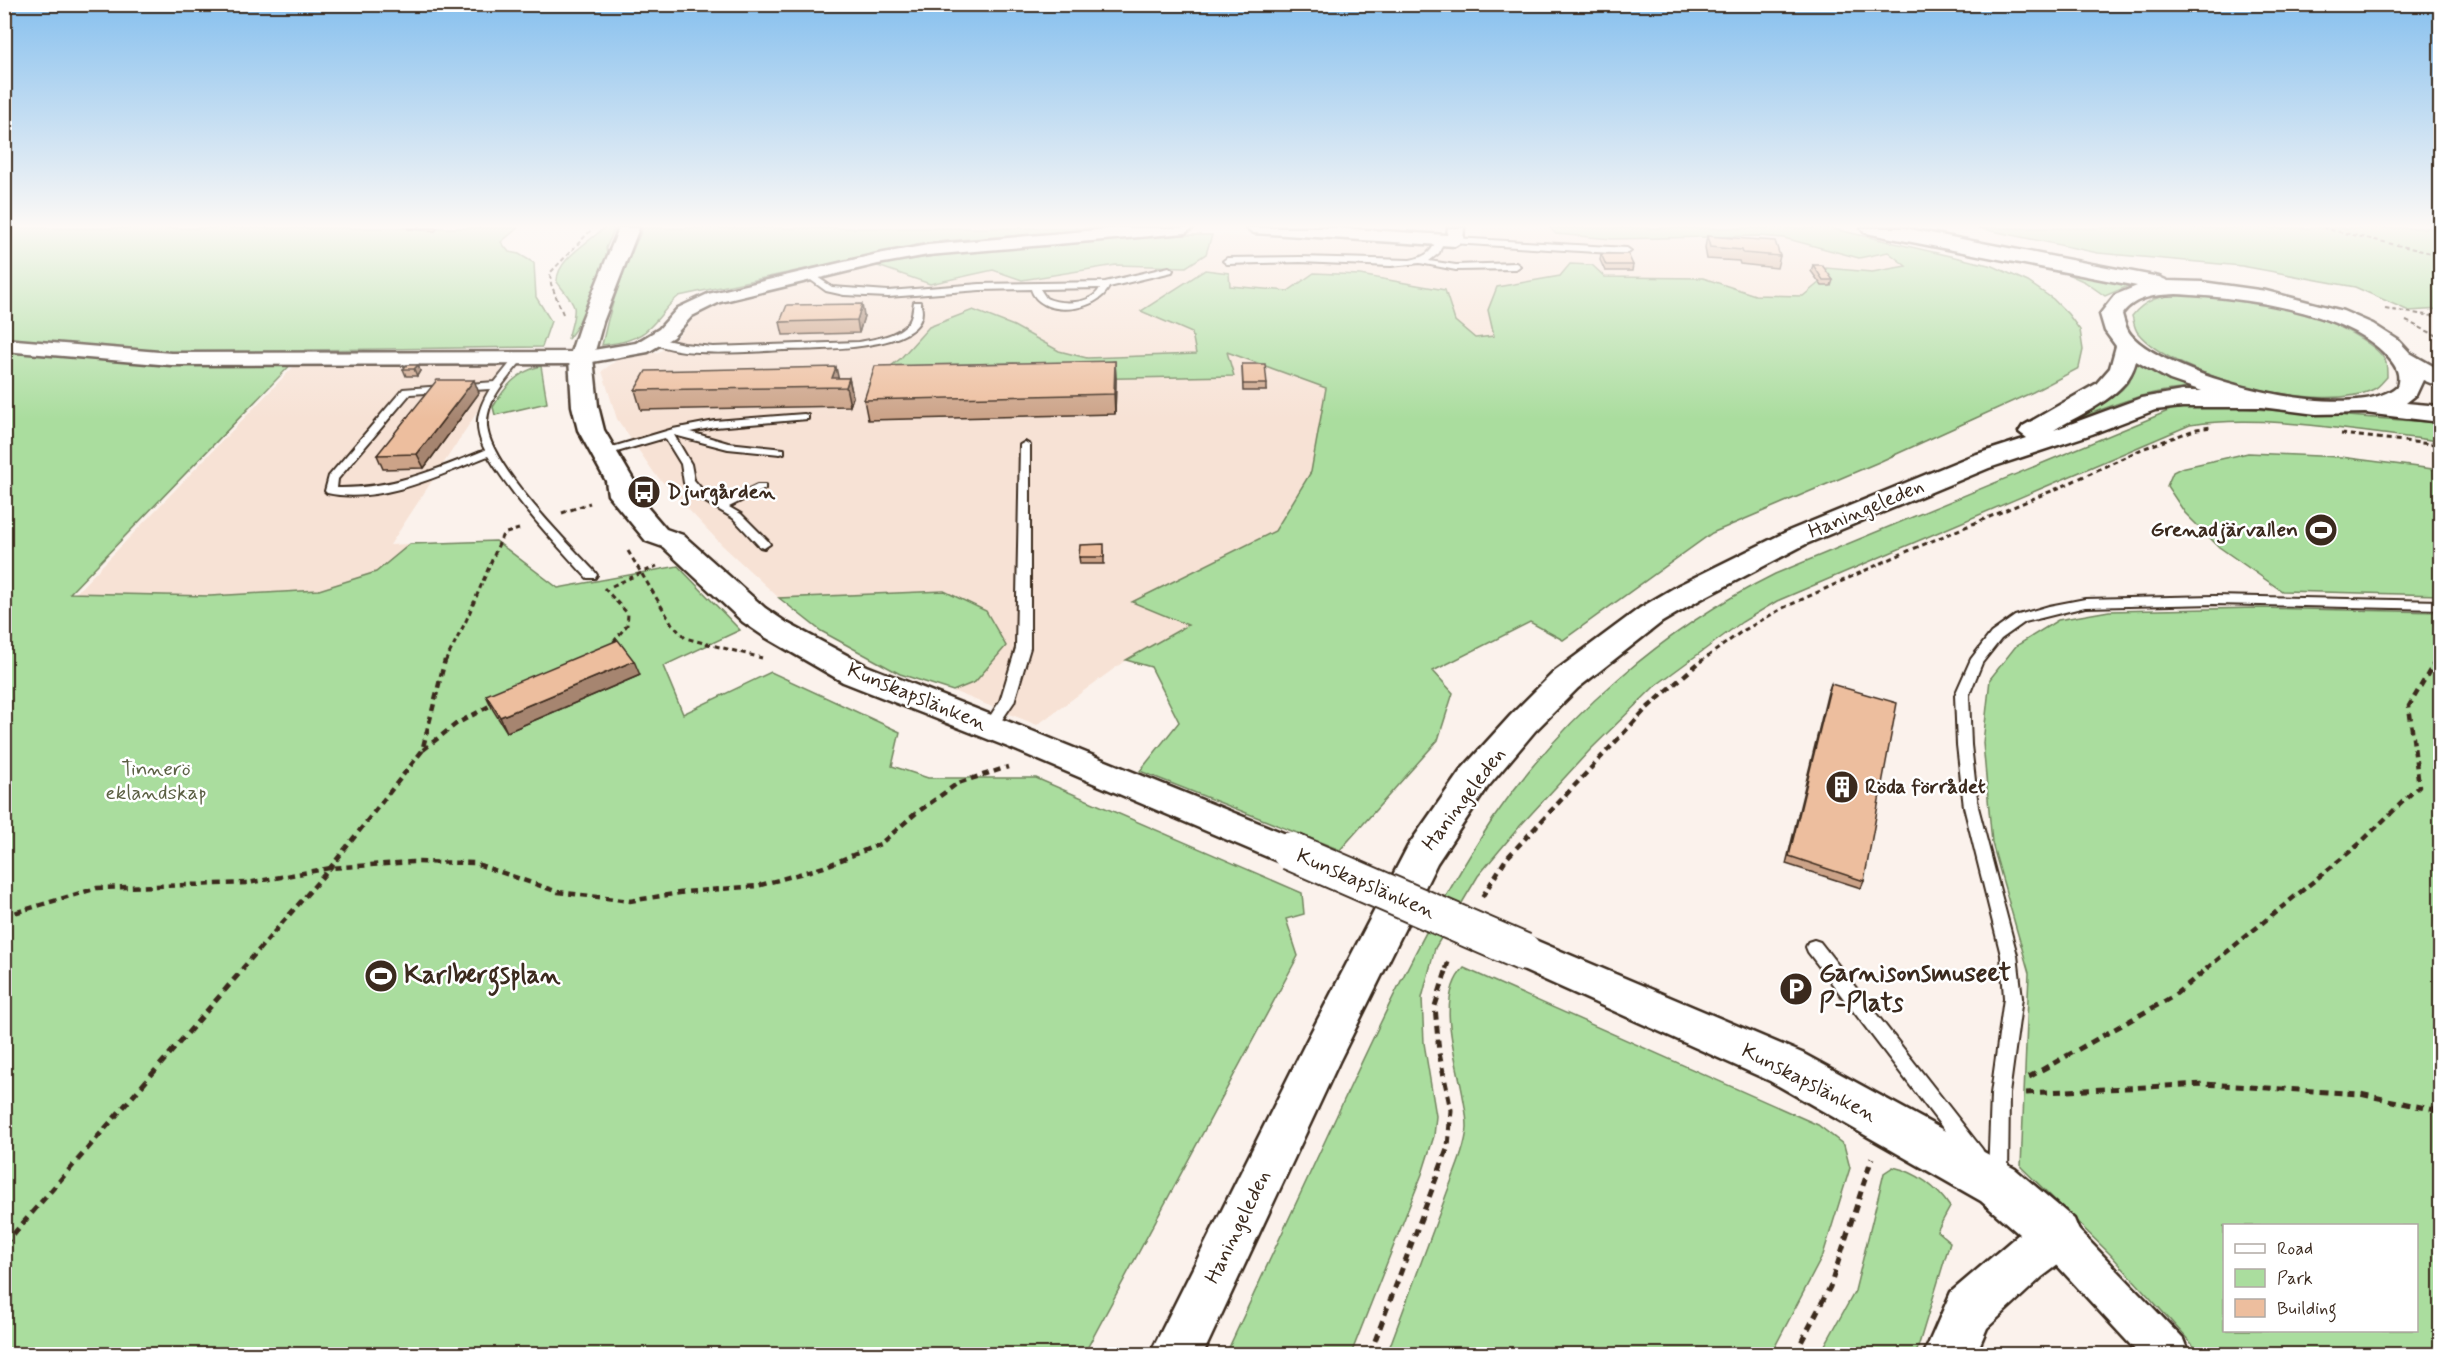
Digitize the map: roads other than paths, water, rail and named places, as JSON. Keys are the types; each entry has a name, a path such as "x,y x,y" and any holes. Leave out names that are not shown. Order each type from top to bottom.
{"main road":[{"name":"Kunskapslänken","path":"604,291 581,358 585,406 591,430 620,481 622,495 656,535 673,541 754,615 776,630 855,674 990,727 1290,852 1786,1067 1998,1185 2057,1236"},
{"path":"2142,291 2104,308 2114,329 2128,345 2151,360 2182,376 2220,389 2299,406 2335,408 2366,406 2388,401 2404,393 2411,383 2411,371 2403,358"},
{"path":"2239,291 2323,312 2356,326 2440,380"},
{"name":"Haningeleden","path":"1980,462 2105,389 2122,369 2128,345"},
{"name":"Haningeleden","path":"1176,1354 1321,1055 1421,856 1474,779 1523,723 1566,680 1651,615 1690,592 1796,538 1980,462 2083,429 2150,403 2182,399 2261,399"},
{"path":"2366,406 2440,414"},
{"path":"1950,1354 1969,1310 2024,1260 2057,1236"}],"street":[{"path":"4,345 171,359 581,358 627,351 656,341 685,312 699,304 736,291"},
{"path":"2057,1236 2168,1354"}],"lane":[{"path":"847,291 866,294 926,291"},
{"path":"1037,291 1038,296 1045,301 1068,305 1083,303 1103,291"},
{"path":"656,341 680,347 729,350 871,342 906,330 915,321 918,312 916,304"},
{"path":"518,359 498,385 484,411 481,425 489,452 542,520 591,575"},
{"path":"489,452 419,481 387,489 356,492 331,491 333,478 407,391 498,385"},
{"path":"603,453 672,433 750,420 804,417"},
{"path":"672,433 741,450 780,451"},
{"path":"672,433 686,464 688,481 700,495 737,516 764,544"},
{"path":"990,727 1007,702 1023,648 1025,445"},
{"path":"722,506 761,487"},
{"path":"1998,1185 2000,1094 2013,998 2009,954 1971,807 1964,745 1962,695 1976,662 1996,636 2020,620 2049,610 2085,603 2214,600 2440,605"},
{"path":"1814,947 1998,1185"}],"place":[{"name":"Djurgården","path":"644,492"},
{"name":"Grenadjärvallen","path":"2321,530"},
{"name":"Röda förrådet","path":"1842,787"},
{"name":"Karlbergsplan","path":"381,976"},
{"name":"Garnisonsmuseet P-Plats","path":"1796,989"}],"park label":[{"name":"Tinnerö eklandskap","path":"156,781"}]}
